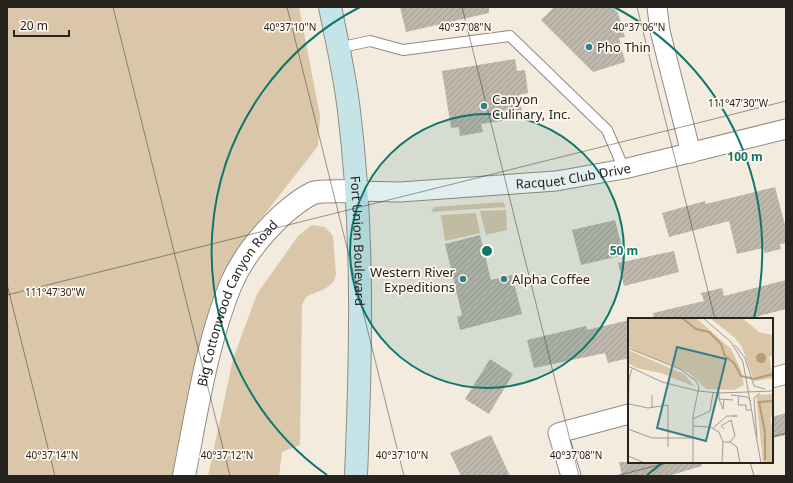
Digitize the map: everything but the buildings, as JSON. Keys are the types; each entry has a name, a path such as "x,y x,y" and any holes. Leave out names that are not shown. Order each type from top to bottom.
{"main road":[{"name":"Fort Union Boulevard","path":"330,7 349,110 356,192 360,378 356,476"}],"street":[{"path":"657,7 660,31 690,153"},
{"name":"Racquet Club Drive","path":"356,192 400,192 564,180 624,169 786,129"},
{"name":"Big Cottonwood Canyon Road","path":"184,476 221,312 231,283 248,255 266,230 289,209 314,193 356,192"},
{"path":"773,378 786,374"},
{"path":"571,476 558,433 628,414"}],"lane":[{"path":"338,48 370,41 403,50 510,36 607,130 624,169"}],"shaded area":[{"path":"7,7 299,7 320,116 318,146 239,247 211,311 176,476 7,476"},
{"path":"503,202 506,207 431,212 434,207"},
{"path":"506,210 507,230 486,235 480,211"},
{"path":"476,213 480,233 445,241 441,215"},
{"path":"312,225 325,227 333,236 336,274 332,283 324,289 306,297 302,305 300,445 282,452 279,476 208,476 233,359 257,294 298,236"}],"place":[{"name":"Pho Thin","path":"589,47"},
{"name":"Canyon Culinary, Inc.","path":"484,106"},
{"name":"Western River Expeditions","path":"463,279"},
{"name":"Alpha Coffee","path":"504,279"}]}
